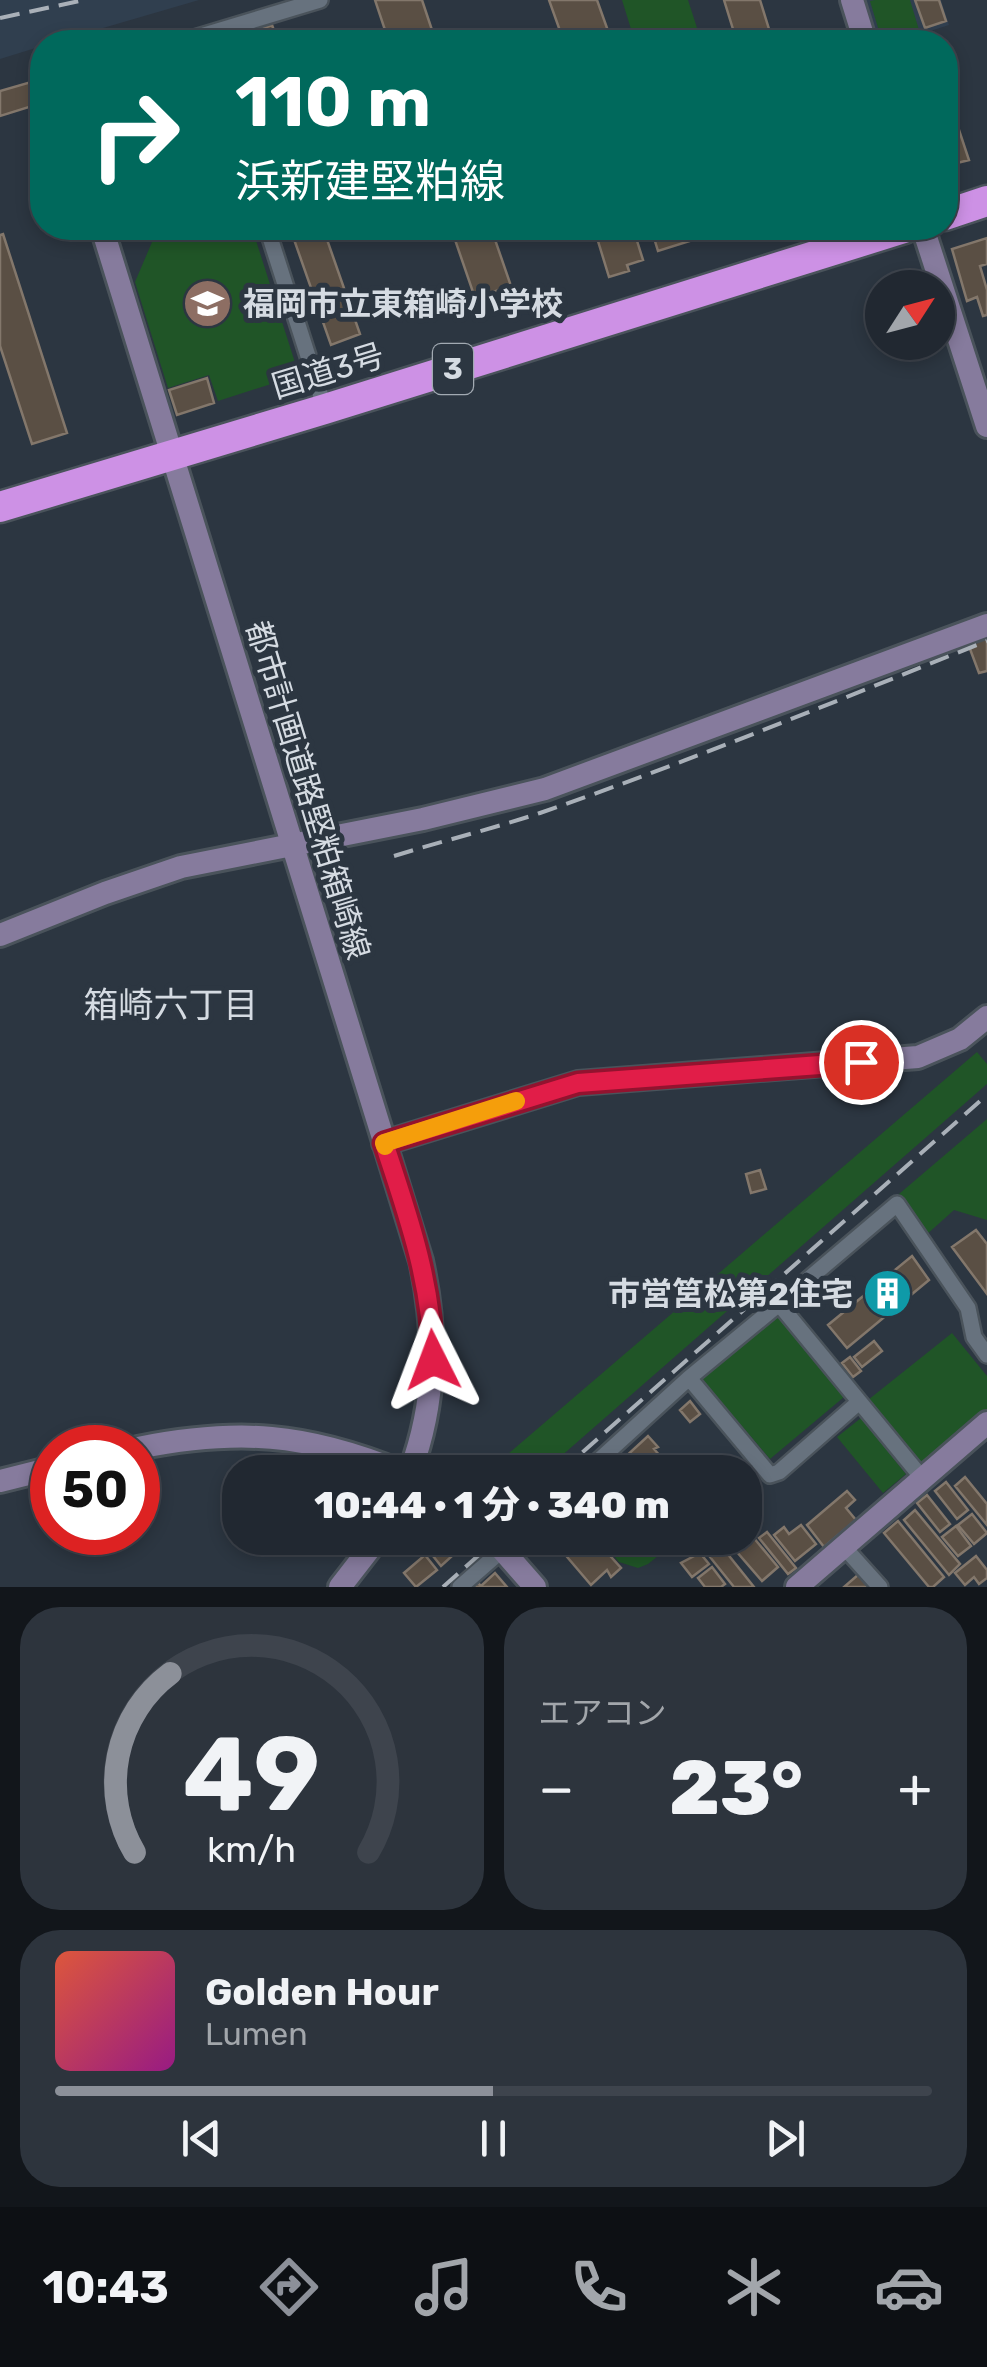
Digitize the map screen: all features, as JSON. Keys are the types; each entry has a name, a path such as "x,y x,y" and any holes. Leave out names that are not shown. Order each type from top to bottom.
{"highway":[{"path":"958,211 987,201"},
{"name":"国道3号","path":"0,507 325,410 866,240"}],"street":[{"path":"233,30 320,0"},
{"path":"852,0 862,30"},
{"name":"都市計画道路堅粕箱崎線","path":"106,240 422,1261 432,1328 427,1419 415,1455"},
{"path":"271,240 325,410"},
{"path":"928,240 987,426"},
{"path":"0,935 154,875 242,853 423,820 545,789 987,624"},
{"path":"384,1143 578,1083 918,1057 960,1039 987,1017"},
{"path":"604,1455 688,1378 897,1204 968,1308 974,1337 987,1355"},
{"path":"779,1304 923,1479"},
{"path":"688,1378 770,1475 779,1472 860,1402"},
{"path":"797,1587 987,1423"},
{"path":"160,1444 232,1434 277,1437 352,1455"},
{"path":"0,1481 30,1474"},
{"path":"844,1547 880,1587"},
{"path":"340,1587 365,1555"},
{"path":"460,1587 491,1555"},
{"path":"513,1555 535,1587"}],"shaded area":[{"path":"0,0 199,0 96,30 30,30 30,50 0,59"},
{"path":"863,0 941,0 949,25 933,30 872,30"}],"green space":[{"path":"622,0 688,0 698,30 631,30"},
{"path":"910,0 919,30 879,30 870,1"},
{"name":"福岡市立東箱崎小学校","path":"153,240 256,240 299,375 218,401 209,375 168,388 135,282"},
{"path":"977,1052 987,1064 987,1084 562,1455 507,1455"},
{"path":"987,1119 987,1220 954,1210 925,1236 899,1194"},
{"path":"777,1311 844,1397 770,1459 699,1376"},
{"path":"952,1333 987,1376 987,1412 920,1465 868,1400"},
{"path":"861,1418 906,1474 883,1493 837,1437"},
{"path":"613,1555 659,1555 638,1568 619,1562"}],"building":[{"path":"375,0 422,0 432,30 385,30"},
{"path":"549,0 597,0 608,30 560,30"},
{"path":"724,0 760,0 769,30 733,30"},
{"path":"915,0 939,0 946,21 925,28"},
{"path":"30,82 30,107 0,116 0,91"},
{"path":"958,127 969,160 958,163"},
{"path":"3,234 67,433 32,444 0,346"},
{"path":"987,238 987,264 980,266 987,290 987,315 983,316 977,297 967,301 952,249"},
{"path":"294,240 327,240 360,334 331,345"},
{"path":"455,240 495,240 511,286 475,298"},
{"path":"598,240 637,240 643,260 627,265 629,271 609,277"},
{"path":"655,240 693,240 658,251"},
{"path":"207,378 214,403 177,415 169,390"},
{"path":"987,633 987,671 979,673 967,641"},
{"path":"760,1170 766,1189 751,1193 746,1174"},
{"path":"976,1230 987,1244 987,1294 952,1247"},
{"name":"市営筥松第2住宅","path":"912,1256 929,1280 847,1348 828,1325"},
{"path":"874,1341 882,1351 862,1367 854,1357"},
{"path":"850,1357 861,1371 853,1377 842,1363"},
{"path":"690,1401 700,1414 690,1422 680,1410"},
{"path":"648,1436 658,1447 654,1449 659,1455 627,1455"},
{"path":"965,1477 987,1504 987,1525 955,1486"},
{"path":"946,1482 968,1510 957,1519 935,1491"},
{"path":"847,1491 855,1500 846,1508 856,1520 824,1547 807,1525"},
{"path":"927,1495 950,1524 940,1532 917,1503"},
{"path":"915,1510 960,1564 949,1575 904,1520"},
{"path":"972,1514 987,1533 974,1544 958,1525"},
{"path":"898,1521 944,1577 933,1587 884,1533"},
{"path":"801,1525 816,1544 795,1561 774,1535 784,1527 789,1534"},
{"path":"956,1526 971,1546 958,1556 942,1537"},
{"path":"767,1532 796,1568 788,1574 762,1542"},
{"path":"762,1548 778,1567 762,1581 740,1555 762,1555"},
{"path":"425,1555 437,1570 416,1587 404,1573"},
{"path":"432,1555 453,1555 441,1566"},
{"path":"565,1555 609,1555 621,1568 611,1577 607,1570 591,1585"},
{"path":"702,1555 709,1564 692,1577 681,1563"},
{"path":"728,1555 754,1587 734,1587 710,1557"},
{"path":"976,1556 987,1570 987,1578 979,1584 974,1577 965,1585 955,1573"},
{"path":"712,1567 725,1584 721,1587 705,1587 698,1578"},
{"path":"495,1573 507,1587 473,1587 478,1583 481,1586"},
{"path":"859,1574 870,1587 844,1587"}],"railway":[{"path":"0,18 84,0"},
{"path":"394,856 596,793 987,641"},
{"path":"579,1455 987,1095"},
{"path":"443,1587 479,1555"}],"slow traffic":[{"path":"385,1146 384,1143 516,1101"}],"place":[{"name":"福岡市立東箱崎小学校","path":"208,304"},
{"name":"市営筥松第2住宅","path":"888,1294"}],"district":[{"name":"箱崎六丁目","path":"171,1005"}],"route":[{"path":"433,1360 422,1261 384,1143 578,1083 861,1062"}]}
